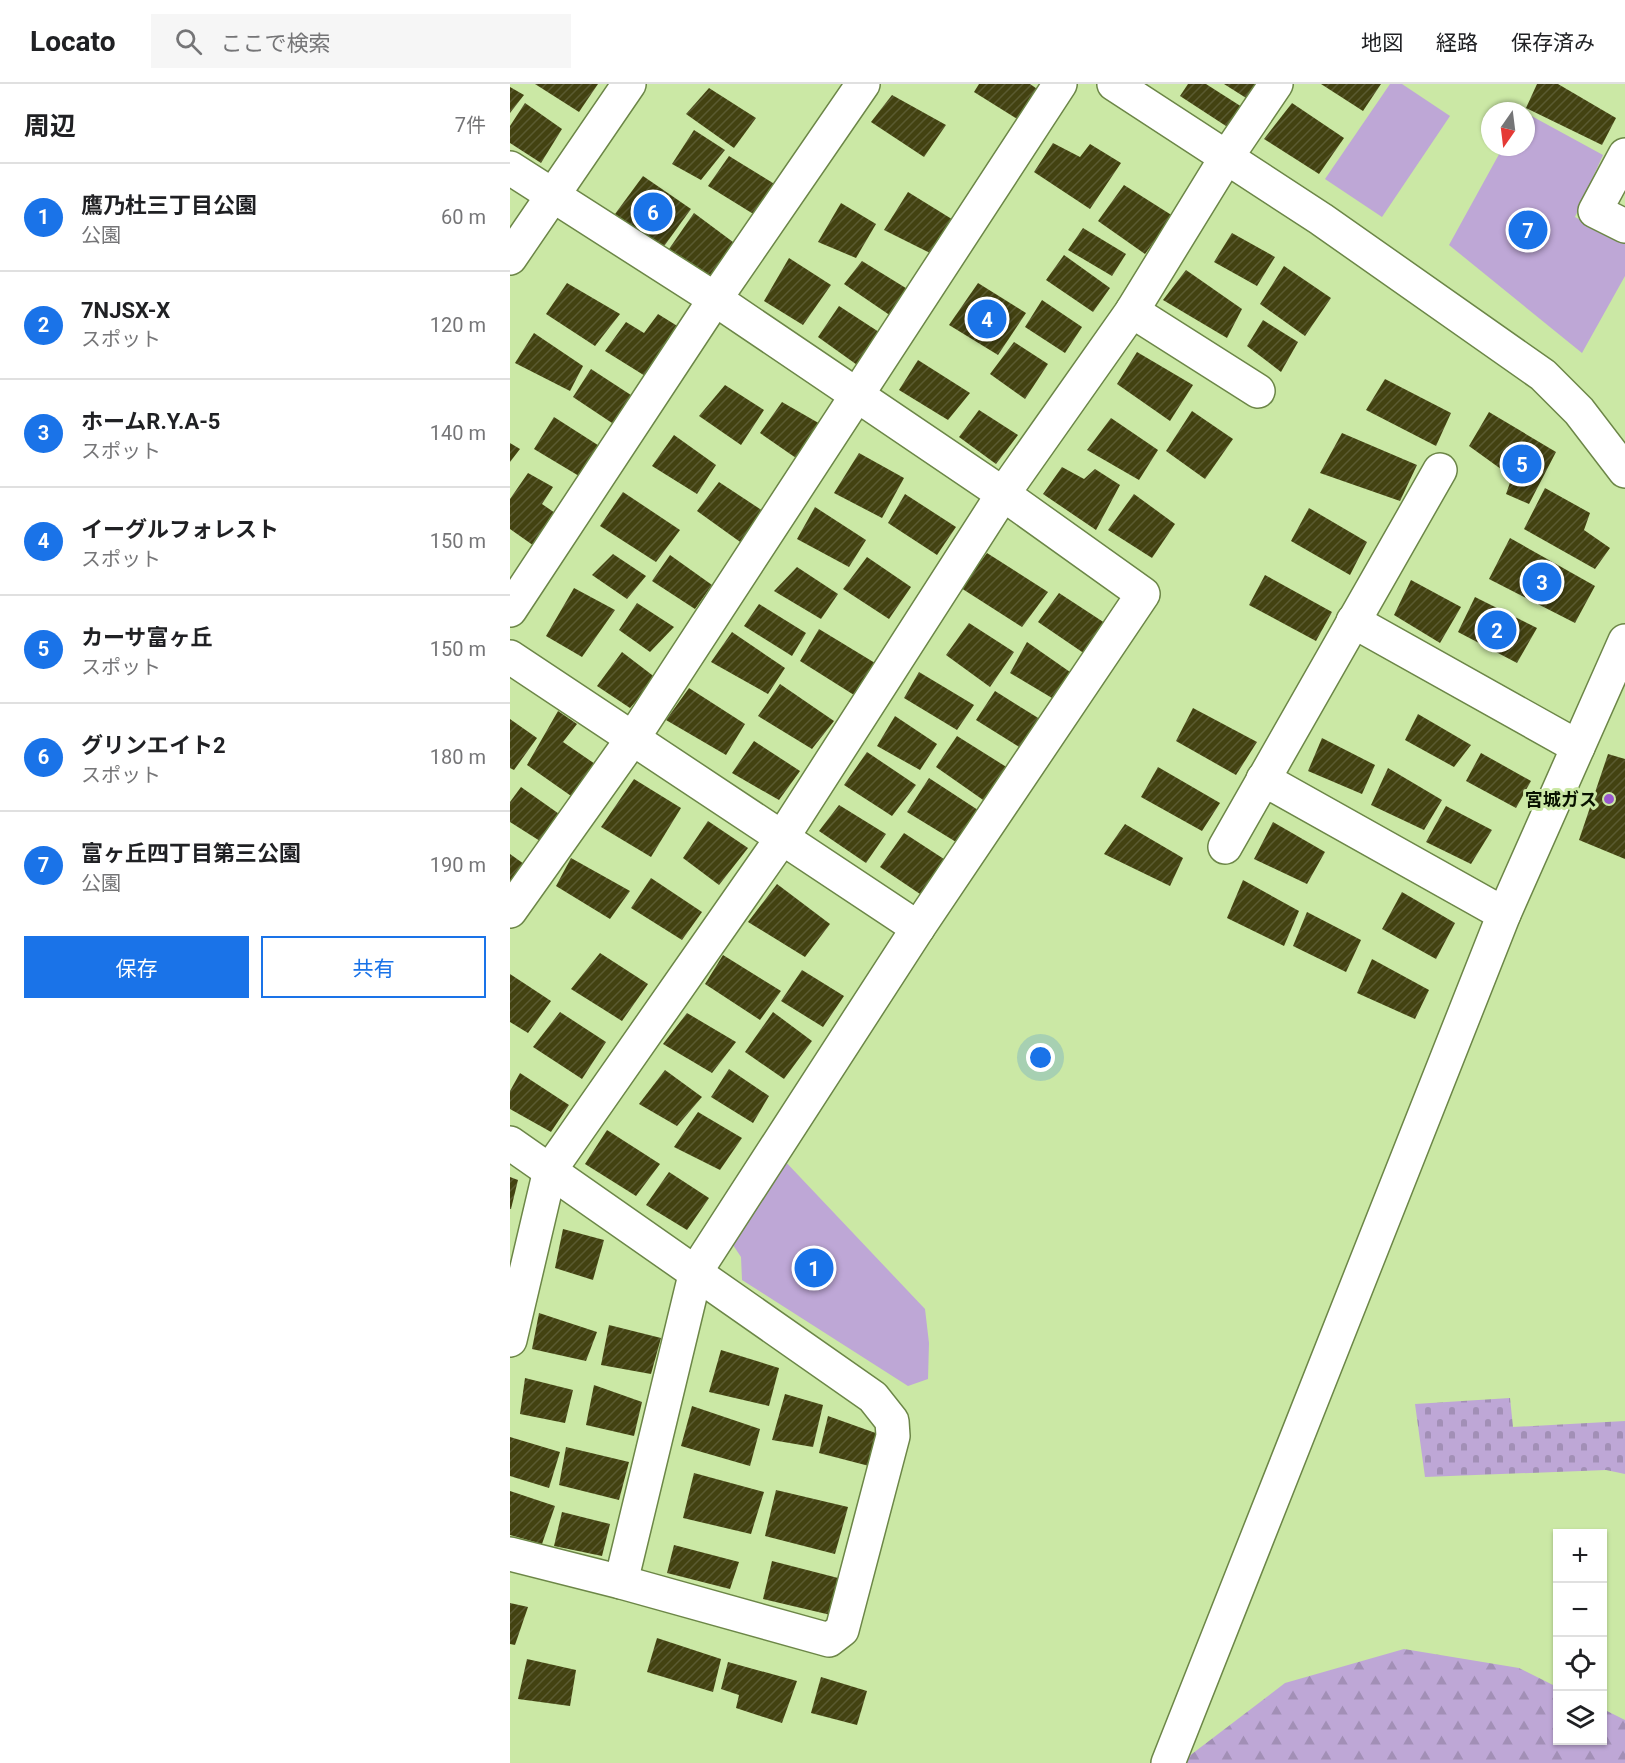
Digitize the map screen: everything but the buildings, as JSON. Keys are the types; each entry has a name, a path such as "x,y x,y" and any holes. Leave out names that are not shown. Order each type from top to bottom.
{"street":[{"path":"510,258 629,84"},
{"path":"510,610 715,299 862,84"},
{"path":"510,911 633,738 1060,84"},
{"path":"1114,84 1321,219 1543,375 1579,411 1625,471"},
{"path":"510,1340 550,1170 782,838 1003,494 1132,311 1226,158 1276,84"},
{"path":"1625,155 1595,211 1625,226"},
{"path":"510,168 715,299 858,395 1003,494 1143,594 918,928 696,1270 621,1582"},
{"path":"1132,311 1258,391"},
{"path":"1225,847 1440,470"},
{"path":"1353,621 1578,747"},
{"path":"1168,1763 1504,914 1625,641"},
{"path":"510,657 918,928"},
{"path":"1263,779 1504,914"},
{"path":"510,1143 696,1270 873,1397 892,1421 894,1436 842,1630 829,1640 621,1582 510,1554"}],"green space":[{"path":"1390,84 1402,84 1450,116 1382,217 1325,179"},
{"path":"1535,118 1603,155 1575,217 1625,243 1625,276 1582,353 1449,245 1498,156 1535,156"},
{"path":"782,1158 925,1309 929,1343 928,1379 908,1386 742,1280 741,1257 727,1236"},
{"path":"1510,1398 1513,1427 1625,1421 1625,1474 1606,1470 1425,1477 1415,1404"},
{"path":"1404,1649 1519,1668 1553,1685 1553,1745 1607,1745 1607,1711 1625,1720 1625,1763 1180,1763 1285,1683"}],"place":[{"name":"グリンエイト2","path":"653,212"},
{"name":"富ヶ丘四丁目第三公園","path":"1528,230"},
{"name":"イーグルフォレスト","path":"987,319"},
{"name":"カーサ富ヶ丘","path":"1522,464"},
{"name":"ホームR.Y.A-5","path":"1542,582"},
{"name":"7NJSX-X","path":"1497,630"},
{"name":"宮城ガス","path":"1609,799"},
{"name":"鷹乃杜三丁目公園","path":"814,1268"}]}
